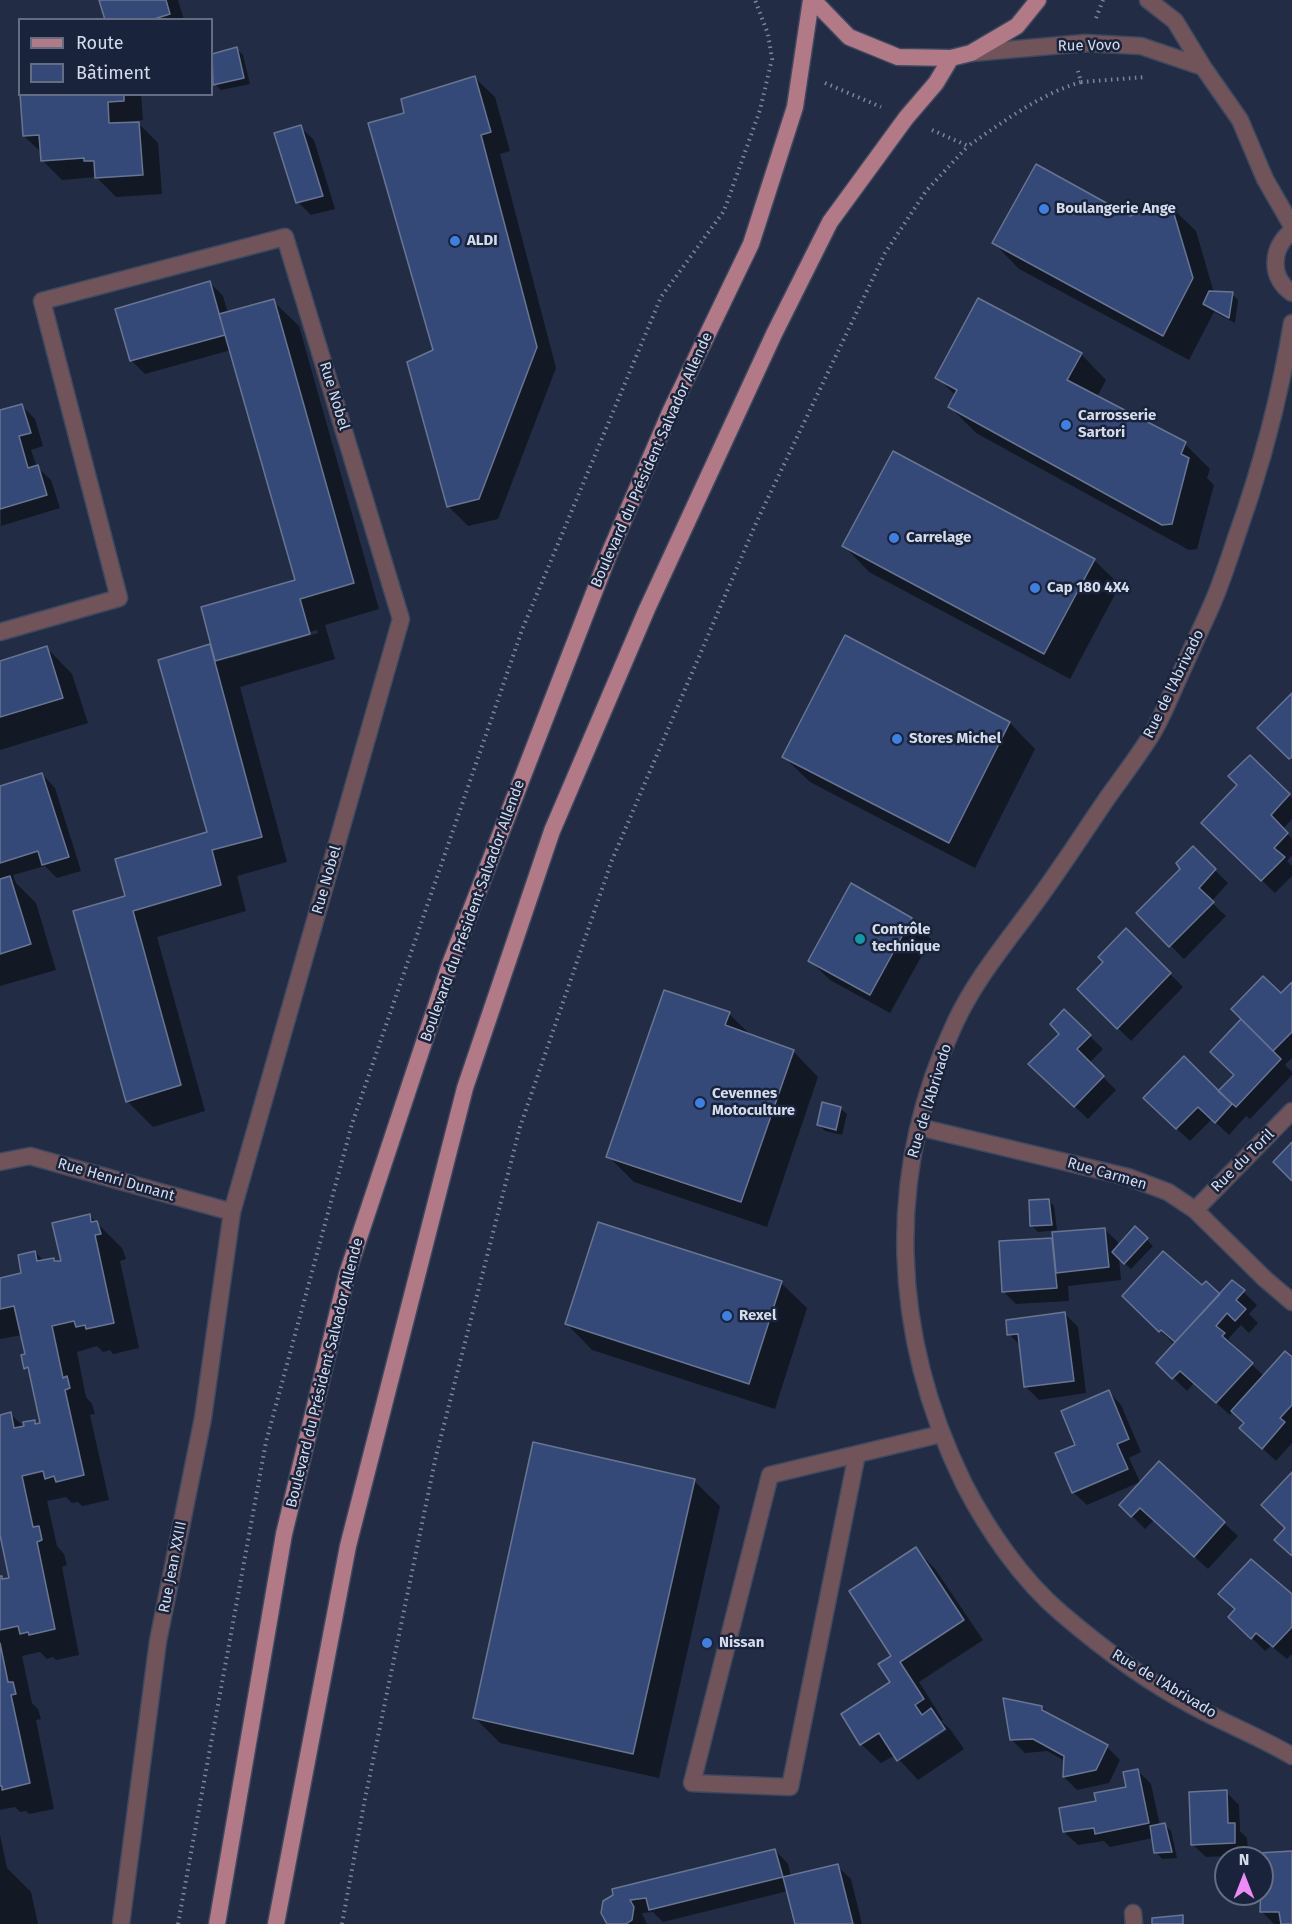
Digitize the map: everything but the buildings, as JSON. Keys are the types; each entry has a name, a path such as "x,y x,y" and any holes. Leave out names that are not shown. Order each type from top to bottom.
{"main road":[{"path":"812,0 849,37 898,57 951,58 971,53 1017,26 1038,0"},
{"name":"Boulevard du Président Salvador Allende","path":"217,1924 284,1534 347,1274 450,964 609,554 671,410 751,244 795,107 812,0"},
{"path":"276,1924 348,1546 465,1088 552,831 648,609 774,334 825,232 906,118 936,82 951,58"}],"street":[{"path":"1149,0 1175,21 1203,67 1240,120 1265,179 1292,226"},
{"name":"Rue Vovo","path":"971,53 1085,43 1141,46 1203,67"},
{"path":"1292,231 1278,246 1275,258 1275,269 1280,280 1292,293"},
{"name":"Rue Nobel","path":"0,632 119,598 42,302 285,237 401,619 232,1212"},
{"name":"Rue de l'Abrivado","path":"1292,323 1285,367 1259,474 1215,599 1152,733 1036,902 977,983 951,1033 936,1070 909,1171 906,1283 915,1349 926,1392 941,1434 978,1511 1027,1577 1057,1610 1126,1665 1193,1706 1292,1756"},
{"name":"Rue du Toril","path":"1195,1210 1292,1112"},
{"name":"Rue Carmen","path":"919,1127 1128,1177 1168,1192 1195,1210 1265,1279 1292,1302"},
{"name":"Rue Henri Dunant","path":"0,1162 30,1156 232,1212"},
{"name":"Rue Jean XXIII","path":"121,1924 158,1641 203,1418 232,1212"},
{"path":"857,1454 790,1787 692,1783 770,1475 857,1454 941,1434"}],"path":[{"path":"342,1924 364,1804 436,1456 520,1127 612,860 756,521 885,253 926,191 968,146"}],"place":[{"name":"Boulangerie Ange","path":"1044,209"},
{"name":"ALDI","path":"455,241"},
{"name":"Carrosserie Sartori","path":"1066,425"},
{"name":"Carrelage","path":"894,538"},
{"name":"Cap 180 4X4","path":"1035,588"},
{"name":"Stores Michel","path":"897,739"},
{"name":"Contrôle technique","path":"860,939"},
{"name":"Cevennes Motoculture","path":"700,1103"},
{"name":"Rexel","path":"727,1316"},
{"name":"Nissan","path":"707,1643"}]}
